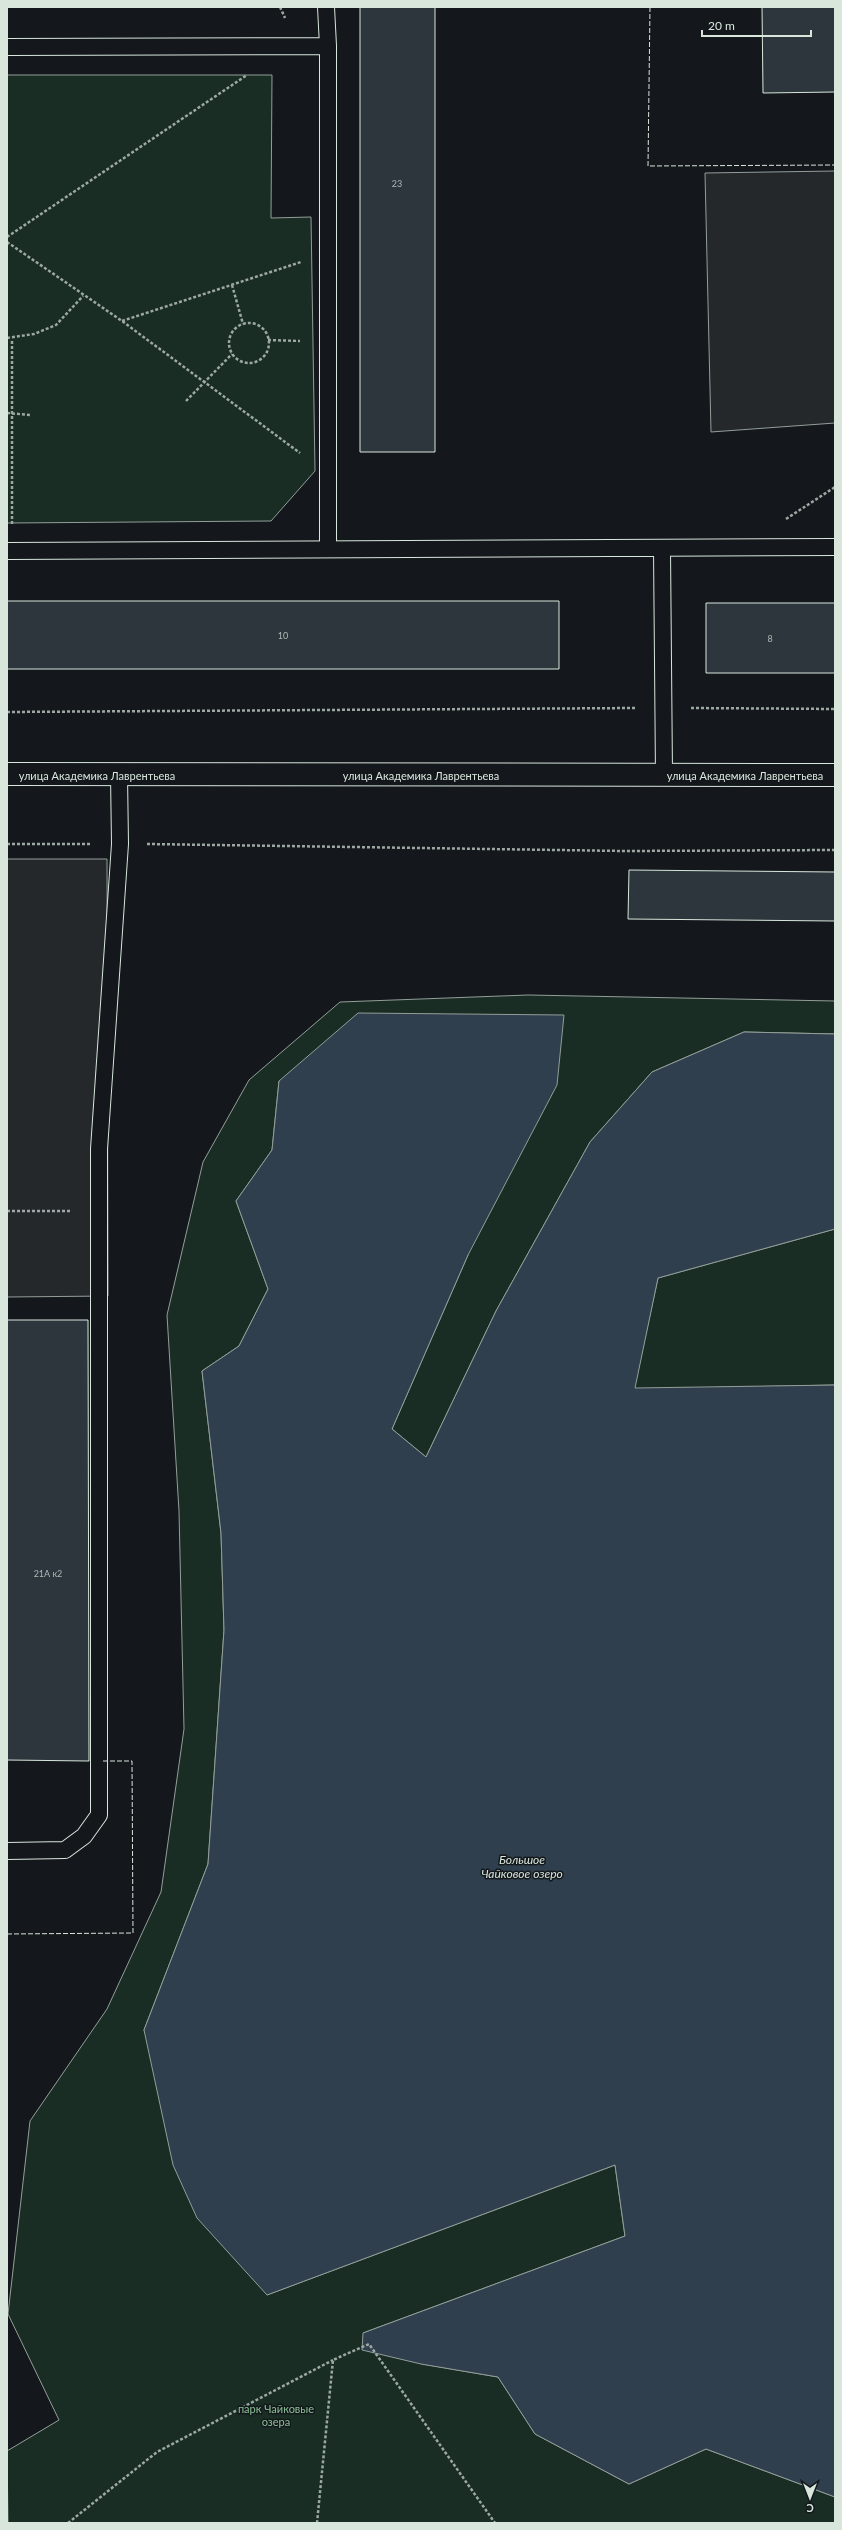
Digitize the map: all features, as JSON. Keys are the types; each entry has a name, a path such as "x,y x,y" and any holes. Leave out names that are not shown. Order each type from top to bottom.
{"street":[{"name":"улица Академика Лаврентьева","path":"7,774 835,775"}],"lane":[{"path":"326,7 328,46 328,548"},
{"path":"7,47 328,46"},
{"path":"9,551 328,548 662,549 835,547"},
{"path":"662,549 665,708 664,775"},
{"path":"7,1851 65,1850 84,1836 99,1815 99,1149 120,844 119,775"}],"path":[{"path":"7,237 250,73"},
{"path":"7,242 83,296 122,321 328,473"},
{"path":"122,321 328,254"},
{"path":"232,285 243,324"},
{"path":"7,338 12,339 34,334 56,325 83,296"},
{"path":"243,324 256,325 262,328 268,340 266,353 256,362 243,362 232,354 229,342 233,331 243,324"},
{"path":"9,551 13,413 12,339"},
{"path":"186,400 232,354"},
{"path":"7,413 30,414"},
{"path":"783,521 835,487"},
{"path":"7,712 665,708 835,709"},
{"path":"7,844 120,844 625,851 835,850"},
{"path":"7,1211 78,1211"},
{"path":"68,2523 157,2452 333,2360 368,2344 495,2523"},
{"path":"317,2523 333,2360"}],"green space":[{"path":"7,75 272,75 271,218 311,217 315,471 271,521 7,523"},
{"name":"парк Чайковые озера","path":"528,995 835,1001 835,1034 744,1032 652,1072 590,1142 496,1311 426,1457 392,1429 468,1255 279,1081 272,1150 236,1201 268,1289 239,1346 202,1371 221,1533 224,1630 208,1864 144,2030 267,2295 615,2165 625,2236 363,2333 422,2364 498,2377 535,2434 629,2484 706,2449 835,2497 835,2523 8,2523 7,2451 59,2420 8,2314 30,2121 107,2009 161,1892 184,1729 179,1511 167,1315 203,1162 249,1080 340,1002"},
{"path":"835,1229 835,1385 634,1389 658,1278"}],"shaded area":[{"path":"835,171 835,423 711,432 705,173"},
{"path":"7,859 107,859 108,1296 7,1297"}],"water":[{"name":"Большое Чайковое озеро","path":"358,1013 564,1015 557,1085 468,1255 392,1429 426,1457 496,1311 590,1142 652,1072 744,1032 835,1034 835,1229 658,1278 635,1388 835,1385 835,2497 706,2449 629,2484 535,2434 498,2377 421,2364 362,2350 363,2333 625,2236 615,2165 267,2295 197,2218 173,2165 144,2030 208,1864 224,1630 221,1533 202,1371 239,1346 268,1289 236,1201 272,1150 279,1081"}],"building":[{"path":"360,7 435,7 435,452 360,452"},
{"path":"762,7 835,7 835,92 763,93"},
{"path":"7,601 559,601 559,669 7,669"},
{"path":"706,603 835,603 835,673 706,673"},
{"path":"629,870 835,872 835,921 628,919"},
{"path":"7,1320 88,1320 89,1761 7,1760"}],"fence":[{"path":"650,7 648,166 835,165"},
{"path":"7,1934 133,1933 132,1761 103,1761"},
{"path":"7,2419 7,2451"}]}
